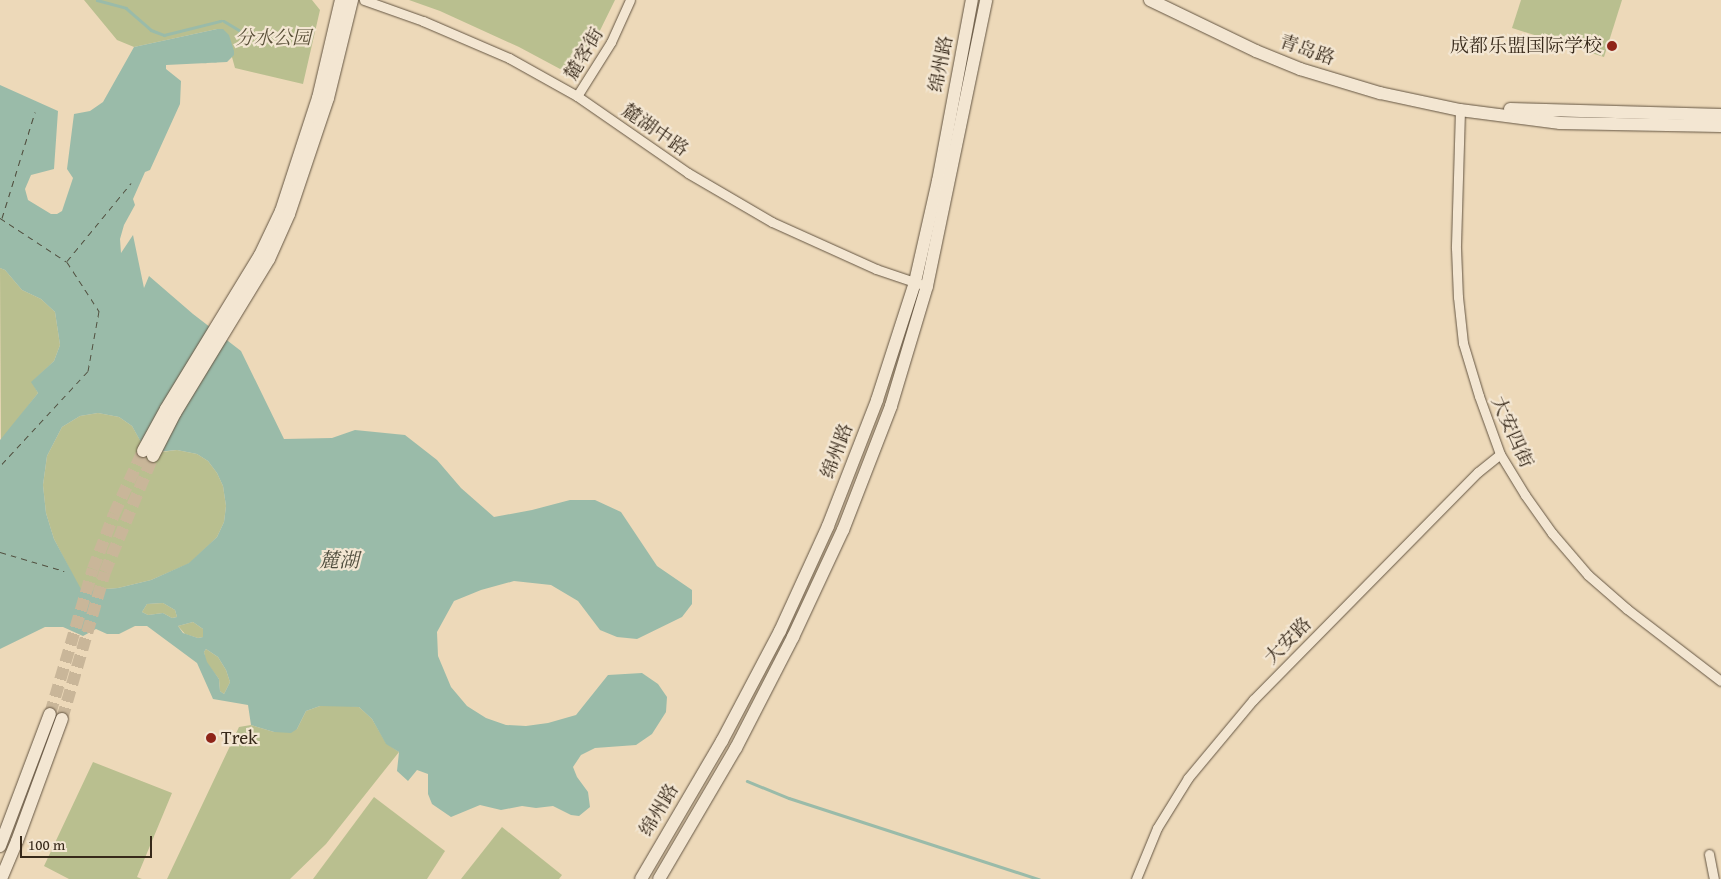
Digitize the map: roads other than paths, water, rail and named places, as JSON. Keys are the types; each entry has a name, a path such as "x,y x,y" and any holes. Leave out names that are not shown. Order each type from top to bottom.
{"street":[{"path":"148,453 237,302 281,212 318,98 341,0"},
{"path":"237,302 269,259 290,214 328,98 352,0"},
{"name":"麓湖中路","path":"364,0 470,40 516,62 577,96 688,173 764,218 818,245 876,269 927,286"},
{"name":"麓客街","path":"577,96 611,42 630,0"},
{"name":"绵州路","path":"641,879 722,741 780,631 828,526 874,409 915,282 938,181 972,0"},
{"name":"绵州路","path":"659,879 736,748 793,637 843,530 891,406 927,286 986,0"},
{"name":"青岛路","path":"1150,0 1256,51 1300,69 1380,93 1460,110 1560,123 1721,126"},
{"name":"青岛路","path":"1460,110 1554,109 1721,115"},
{"name":"大安四街","path":"1460,110 1456,248 1458,297 1464,343 1479,396 1500,454 1547,525 1588,575 1627,610 1721,681"},
{"name":"大安路","path":"1136,879 1157,828 1188,778 1253,700 1478,472 1500,454"},
{"path":"1,879 17,841 56,717 2,841"},
{"path":"1709,854 1714,879"}],"water":[{"name":"麓湖","path":"217,29 223,29 229,35 234,55 227,62 166,65 166,69 181,81 180,104 150,170 145,172 133,199 135,205 124,225 120,239 121,253 133,235 144,288 149,276 193,314 241,351 284,439 332,438 355,430 405,435 437,460 461,488 494,517 570,500 595,500 621,512 657,566 692,590 692,604 682,617 637,639 617,637 600,630 578,601 551,585 514,581 481,590 454,601 437,632 438,656 451,687 467,706 486,718 506,725 526,726 548,723 576,715 608,675 642,673 658,684 667,697 666,712 652,734 636,745 595,748 581,755 573,767 577,777 588,792 590,807 579,816 571,815 553,806 536,808 522,806 501,810 480,805 451,817 432,804 428,794 428,774 417,770 408,781 397,771 399,752 386,744 372,719 359,707 320,706 306,711 297,729 291,733 274,732 251,725 248,705 213,699 197,663 147,626 135,626 119,634 107,634 96,629 83,636 63,627 45,627 0,649 0,440 38,393 31,382 54,361 60,345 55,312 41,299 22,290 5,270 0,268 0,85 58,111 54,169 31,175 25,189 28,200 51,214 57,214 62,211 73,178 67,169 74,114 90,111 103,102 134,47","holes":["98,413 119,417 132,426 147,453 177,450 197,454 208,461 217,473 223,486 226,506 224,522 217,537 189,563 151,580 118,588 82,591 54,539 46,513 43,485 47,456 62,427 80,416","163,603 175,610 177,617 172,618 163,613 148,615 142,612 147,604","193,622 203,629 203,637 198,638 183,633 178,626","206,649 218,657 226,670 230,682 224,694 220,691 219,679 207,662 204,652"]}],"waterway":[{"path":"97,0 126,8 151,30 164,35 220,21 224,21 239,30"},
{"path":"747,781 789,798 1039,879"}],"tunnel":[{"path":"50,714 93,569 114,514 143,451"},
{"path":"62,719 105,572 153,456"}],"place":[{"name":"成都乐盟国际学校","path":"1612,46"},
{"name":"Trek","path":"211,738"}],"park label":[{"name":"分水公园","path":"273,38"}]}
